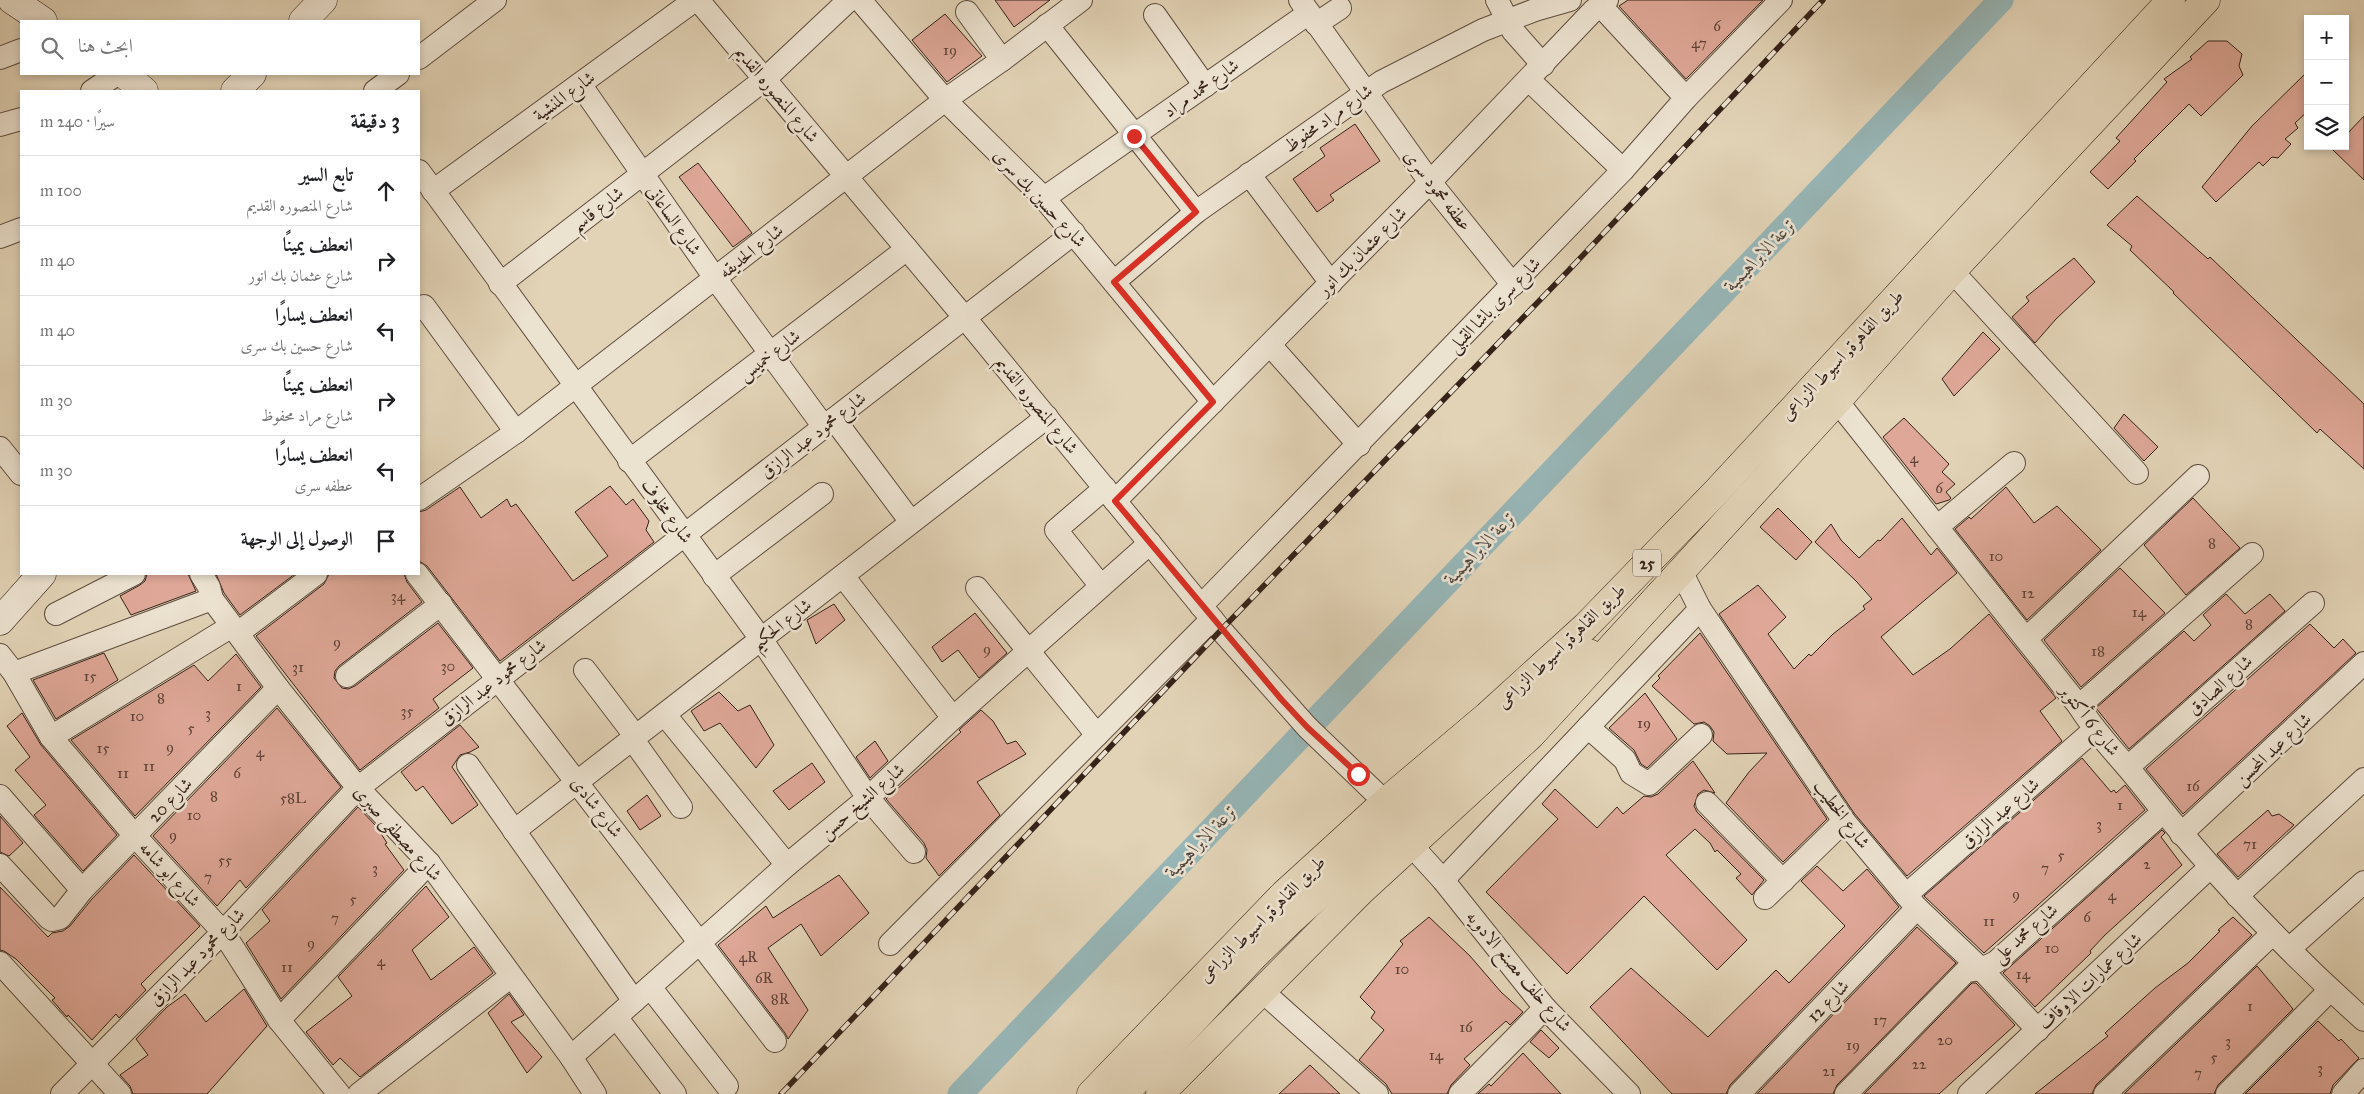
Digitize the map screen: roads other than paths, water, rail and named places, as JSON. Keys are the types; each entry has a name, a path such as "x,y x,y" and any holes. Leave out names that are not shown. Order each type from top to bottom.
{"highway":[{"name":"طريق القاهرة, اسيوط الزراعى","path":"1160,1094 1320,932 1399,823 1487,716 1586,626 1717,491 2171,0"},
{"name":"طريق القاهرة, اسيوط الزراعى","path":"1091,1094 1284,894 1399,823 1579,659 1618,642 1837,401 1952,271 2206,0"},
{"path":"1124,1094 1256,954 1399,823"}],"main road":[{"path":"12,0 42,20"},
{"path":"304,20 323,0"},
{"path":"125,75 143,90"},
{"path":"236,90 251,75"},
{"path":"0,621 41,575"}],"street":[{"path":"420,57 495,0"},
{"name":"شارع المنصوره القديم","path":"697,0 908,249 1207,612 1307,727 1358,774 1399,823"},
{"name":"شارع المنشية","path":"434,191 697,0"},
{"name":"شارع قاسم","path":"500,284 765,80 848,0"},
{"name":"شارع حسين بك سرى","path":"860,0 945,100 1044,198 1213,402"},
{"name":"شارع الحديقه","path":"420,498 516,432 945,100 1048,26 1080,0"},
{"name":"شارع مراد محفوظ","path":"1114,282 1196,212 1364,93 1502,10 1570,0"},
{"name":"شارع سرى باشا القبلى","path":"890,944 1097,735 1360,444 1623,170 1686,98 1782,0"},
{"path":"1604,2 1686,98"},
{"name":"شارع عثمان بك انور","path":"1102,586 1056,530 1110,494 1213,402 1604,2"},
{"name":"شارع محمد مراد","path":"1044,198 1308,12 1340,8"},
{"path":"1502,10 1536,72 1623,170"},
{"path":"967,12 1002,60"},
{"name":"عطفه محمود سرى","path":"1308,12 1364,93 1430,182 1513,285"},
{"path":"1155,15 1205,86"},
{"path":"1048,26 1196,212"},
{"path":"0,58 20,50"},
{"path":"93,90 116,75"},
{"path":"376,90 397,75"},
{"name":"شارع الساعاتى","path":"580,84 770,354 912,522"},
{"path":"0,125 20,118"},
{"name":"شارع مخلوف","path":"420,172 761,639 868,798 914,852"},
{"path":"1249,174 1331,282"},
{"path":"0,237 20,228"},
{"name":"شارع محمود عبد الرازق","path":"62,1094 223,932 358,788 496,679 1074,233"},
{"name":"شارع خميس","path":"630,460 908,249"},
{"path":"1952,271 2137,473"},
{"path":"424,306 516,432"},
{"path":"1270,345 1360,444"},
{"name":"شارع 6 أكتوبر","path":"1837,401 2079,706 2094,730 2128,767 2181,834 2272,934 2364,1020"},
{"name":"شارع الحكيم","path":"514,831 1047,417"},
{"path":"0,448 20,473"},
{"path":"1937,527 2014,463"},
{"path":"2026,639 2198,476"},
{"path":"714,576 822,494"},
{"name":"شارع الشيخ حسن","path":"571,1057 787,865 868,798 953,718 1150,543"},
{"path":"2079,706 2252,554"},
{"name":"شارع الخطيب","path":"1681,571 1700,609 1844,821 1912,901 1981,969 2038,1030"},
{"path":"56,614 132,575"},
{"name":"شارع مصطفى صبرى","path":"202,575 209,587 212,598 278,688 358,788 429,863 596,1094"},
{"path":"51,737 235,629 315,575"},
{"name":"شارع شادى","path":"418,575 775,1041"},
{"path":"843,576 953,718"},
{"path":"977,588 1097,735"},
{"path":"14,673 212,598"},
{"name":"شارع الصادق","path":"2128,767 2313,603"},
{"path":"347,676 441,604"},
{"path":"1444,880 1700,609"},
{"name":"شارع ابو شامه","path":"0,655 14,673 51,737 135,836 223,932 279,1020 338,1094"},
{"name":"شارع عبد المحسن","path":"2181,834 2364,663"},
{"path":"585,670 635,738 681,807"},
{"name":"شارع 20","path":"0,865 52,920 60,918 82,890 278,688"},
{"path":"665,715 787,865"},
{"path":"1588,728 1625,760 1631,773 1649,784 1701,735"},
{"name":"شارع عبد الرازق","path":"1912,901 2094,730"},
{"path":"468,765 514,831 642,994 727,1086"},
{"path":"2238,896 2364,779"},
{"path":"0,796 82,890"},
{"path":"1707,803 1783,881"},
{"name":"شارع محمد على","path":"1846,1094 1966,971 1981,969 1996,962 2163,812"},
{"path":"1765,898 1844,821"},
{"name":"شارع خلف مصنع الادويه","path":"1399,823 1545,1008 1628,1094"},
{"path":"279,1020 429,863"},
{"name":"شارع عمارات الاوقاف","path":"1969,1094 2210,868"},
{"path":"2289,949 2364,882"},
{"name":"شارع 12","path":"1739,1094 1912,901"},
{"path":"2105,1094 2272,934"},
{"path":"0,963 91,1065 120,1094"},
{"path":"359,1094 510,977"},
{"path":"2226,1094 2330,990"},
{"path":"1262,991 1378,1094"},
{"path":"1460,1094 1545,1008"},
{"path":"616,1017 675,1094"},
{"path":"2344,1094 2364,1070"}],"waterway":[{"name":"ترعة الابراهيمية","path":"960,1094 2001,0"}],"railway":[{"path":"781,1094 1221,630 1569,270 1823,0"}]}
